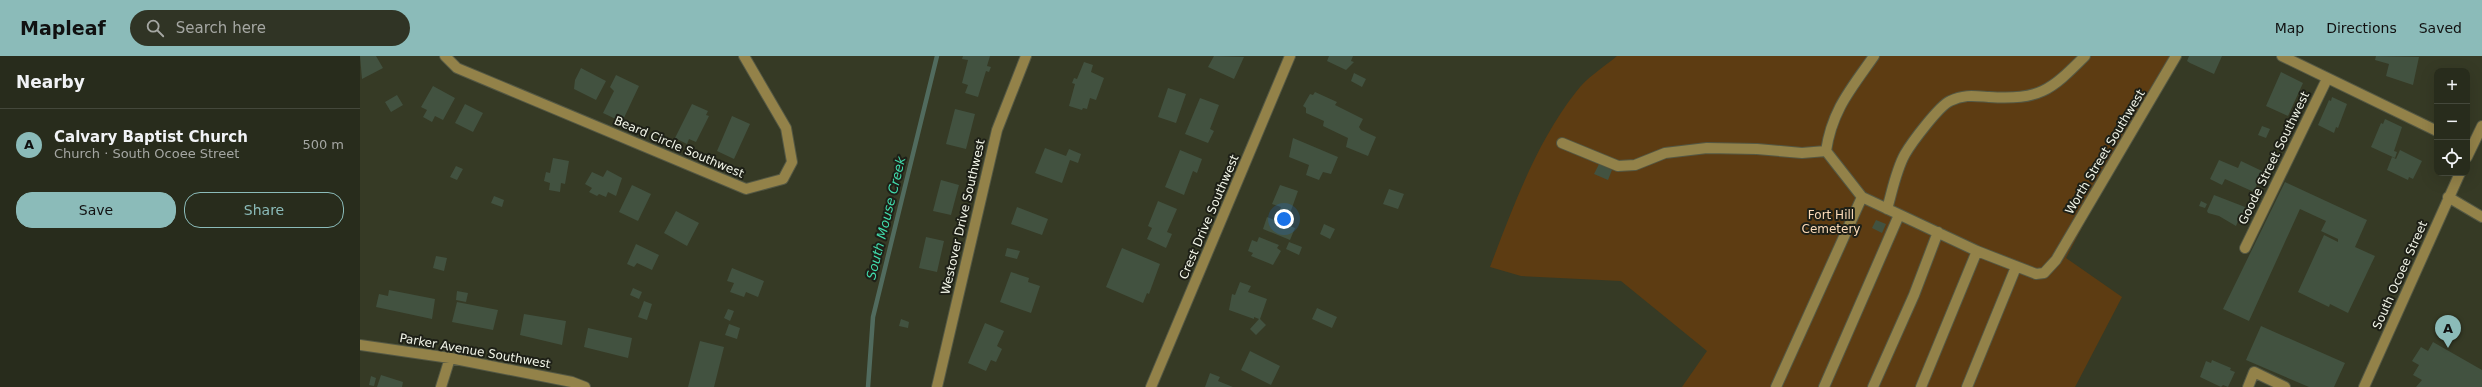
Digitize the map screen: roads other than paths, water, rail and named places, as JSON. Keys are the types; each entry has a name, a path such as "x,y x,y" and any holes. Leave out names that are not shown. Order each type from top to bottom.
{"street":[{"name":"Beard Circle Southwest","path":"445,56 457,68 746,189 783,179 792,162 786,128 744,56"},
{"name":"Westover Drive Southwest","path":"937,387 997,130 1026,56"},
{"name":"Crest Drive Southwest","path":"1151,387 1290,56"},
{"path":"1874,56 1840,105 1829,128 1826,150 1862,197 1977,251 2016,267 1967,387"},
{"path":"1887,209 1905,154 1936,114 1949,101 1970,95 2018,98 2042,93 2085,56"},
{"name":"Worth Street Southwest","path":"2016,267 2036,274 2044,273 2056,260 2176,56"},
{"path":"2282,56 2327,79 2434,129"},
{"name":"Goode Street Southwest","path":"2245,248 2327,79"},
{"path":"2470,144 2482,126"},
{"path":"1562,143 1618,166 1635,165 1664,153 1707,148 1757,149 1802,153 1826,150"},
{"name":"South Ocoee Street","path":"2364,387 2459,176"},
{"path":"1776,387 1862,197"},
{"path":"2448,198 2482,217"},
{"path":"1824,387 1899,215"},
{"path":"1873,387 1914,295 1938,232"},
{"path":"1921,387 1977,251"},
{"name":"Parker Avenue Southwest","path":"360,345 450,358 572,382 585,387"},
{"path":"441,387 450,358"},
{"path":"2248,387 2254,372 2285,387"}],"waterway":[{"name":"South Mouse Creek","path":"868,387 873,317 937,56"}],"place":[{"name":"Calvary Baptist Church","path":"2448,348"}],"park label":[{"name":"Fort Hill Cemetery","path":"1831,222"}]}
